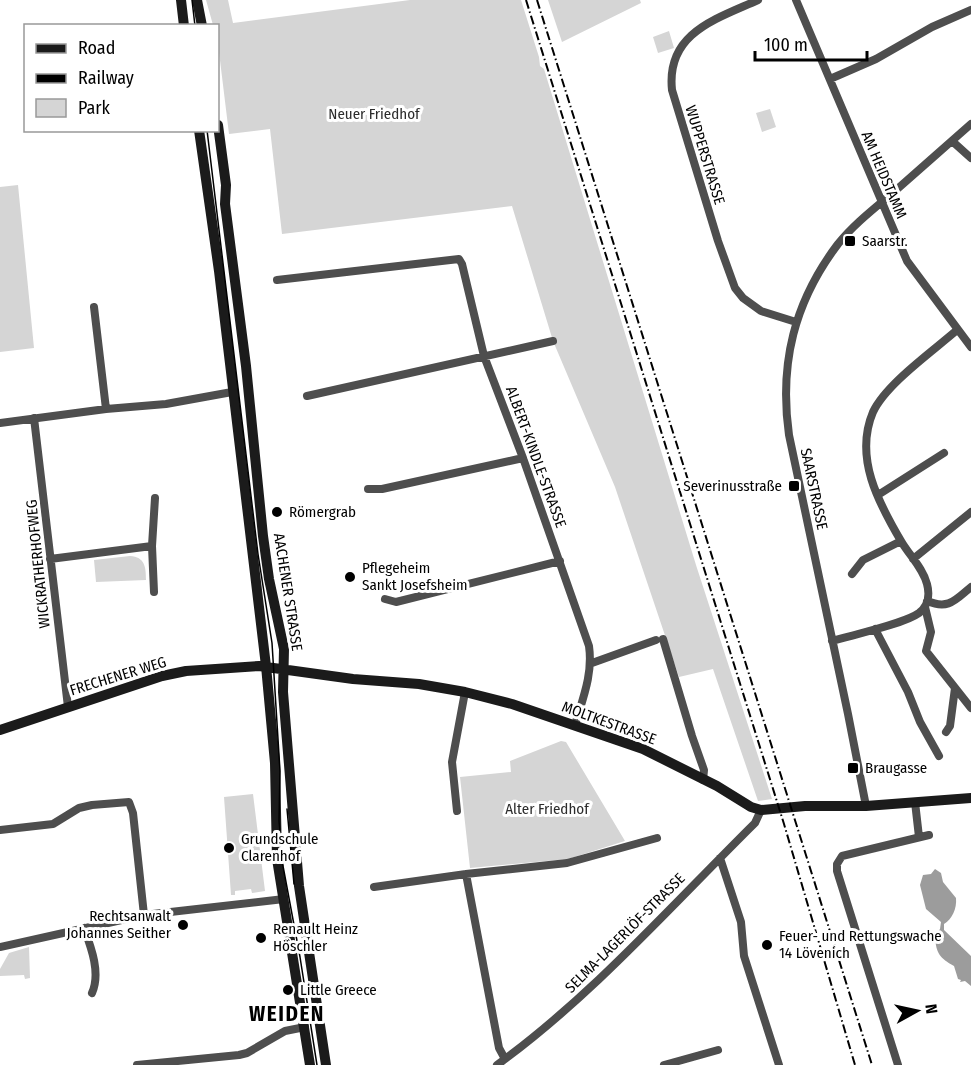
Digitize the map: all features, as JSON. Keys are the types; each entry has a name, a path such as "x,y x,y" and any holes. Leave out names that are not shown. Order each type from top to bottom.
{"main road":[{"path":"181,0 184,24"},
{"path":"197,0 202,24"},
{"name":"AACHENER STRASSE","path":"199,132 219,272 266,666 275,763 276,849 310,1065"},
{"name":"AACHENER STRASSE","path":"219,132 225,176 225,204 248,381 263,536 269,579 284,649 283,692 301,903 326,1065"},
{"path":"204,160 207,153 214,153 225,176"},
{"path":"232,392 240,389 248,381"},
{"path":"232,392 241,394 250,408"},
{"name":"FRECHENER WEG","path":"0,730 178,673 266,666 284,669"},
{"name":"MOLTKESTRASSE","path":"284,669 353,679 431,686 512,704 643,749 761,810"},
{"path":"761,810 805,806 866,806 971,798"}],"street":[{"name":"WUPPERSTRASSE","path":"758,0 706,23 692,34 678,51 673,68 672,90 718,241 735,288 743,298 761,311 796,322"},
{"name":"AM HEIDSTAMM","path":"796,0 907,261 957,330 969,342"},
{"path":"830,79 876,59 921,33 971,10"},
{"name":"SAARSTRASSE","path":"866,806 794,463 785,407 785,377 796,322 813,281 839,244 859,222 971,124"},
{"path":"952,141 971,158"},
{"name":"ALBERT-KINDLE-STRASSE","path":"277,280 459,259 484,356 523,458 589,646 592,663 590,676 575,725"},
{"path":"94,308 106,409"},
{"path":"957,330 893,384 874,410 867,431 865,451 873,486 901,541 926,581 928,595 926,604 931,632 926,651 971,708"},
{"path":"307,396 553,341"},
{"path":"0,423 106,409 166,404 232,392"},
{"name":"WICKRATHERHOFWEG","path":"34,418 68,707"},
{"path":"878,495 944,453"},
{"path":"368,489 382,489 523,458"},
{"path":"154,592 152,546 155,498"},
{"path":"913,559 971,512"},
{"path":"852,574 863,560 901,541"},
{"path":"50,560 152,546"},
{"path":"385,599 396,602 560,561"},
{"path":"832,641 913,616 926,604 946,605 971,587"},
{"path":"875,628 939,756"},
{"path":"592,663 660,639 704,770 703,780"},
{"path":"946,732 950,726 955,688"},
{"path":"457,811 452,762 465,692"},
{"path":"0,830 53,824 79,808 129,802 133,813 144,915"},
{"path":"915,802 919,837"},
{"name":"SELMA-LAGERLÖF-STRASSE","path":"496,1065 558,1017 599,980 755,823 761,810"},
{"path":"898,1065 860,946 837,864 842,855 929,836"},
{"path":"374,887 567,863 657,838"},
{"path":"720,858 741,922 744,956 779,1065"},
{"path":"466,874 499,1048 506,1059"},
{"path":"0,947 144,915 284,899"},
{"path":"84,928 91,949 95,974 96,984 92,993"},
{"path":"137,1065 239,1055 247,1053 285,1031 305,1027"},
{"path":"664,1065 718,1050"}],"green space":[{"name":"Neuer Friedhof","path":"206,0 228,0 233,23 410,0 521,0 696,565 772,799 758,801 713,669 679,677 615,487 553,341 512,206 282,234 270,129 229,134 219,52 219,24 213,24"},
{"path":"548,0 640,0 641,3 562,42"},
{"path":"669,31 674,48 658,53 653,37"},
{"path":"770,109 776,127 762,132 756,113"},
{"path":"18,185 34,348 0,352 0,187"},
{"path":"130,556 139,558 144,564 146,580 96,582 94,560"},
{"name":"Alter Friedhof","path":"561,741 566,742 625,841 568,859 470,868 460,777 511,772 510,761"},
{"path":"253,794 265,891 252,893 251,889 235,891 235,895 231,895 224,797"},
{"path":"29,947 30,978 25,979 24,975 0,976 0,969 9,953"}],"shaded area":[{"path":"935,869 941,873 943,882 956,898 955,910 944,924 944,930 971,956 971,986 965,981 960,982 954,966 942,958 936,947 935,936 940,929 941,922 926,909 920,885 923,875 931,874"}],"tram line":[{"path":"192,0 195,24"},
{"path":"207,132 258,554 272,643 283,866 317,1065"},
{"path":"287,809 294,884"}],"railway":[{"path":"526,0 784,824 855,1065"},
{"path":"537,0 872,1065"}],"place":[{"name":"Saarstr.","path":"850,241"},
{"name":"Severinusstraße","path":"794,486"},
{"name":"Römergrab","path":"277,512"},
{"name":"Pflegeheim Sankt Josefsheim","path":"350,577"},
{"name":"Braugasse","path":"853,768"},
{"name":"Grundschule Clarenhof","path":"229,848"},
{"name":"Rechtsanwalt Johannes Seither","path":"183,925"},
{"name":"Renault Heinz Höschler","path":"261,938"},
{"name":"Feuer- und Rettungswache 14 Lövenich","path":"767,945"},
{"name":"Little Greece","path":"288,990"}],"district":[{"name":"WEIDEN","path":"287,1014"}]}
